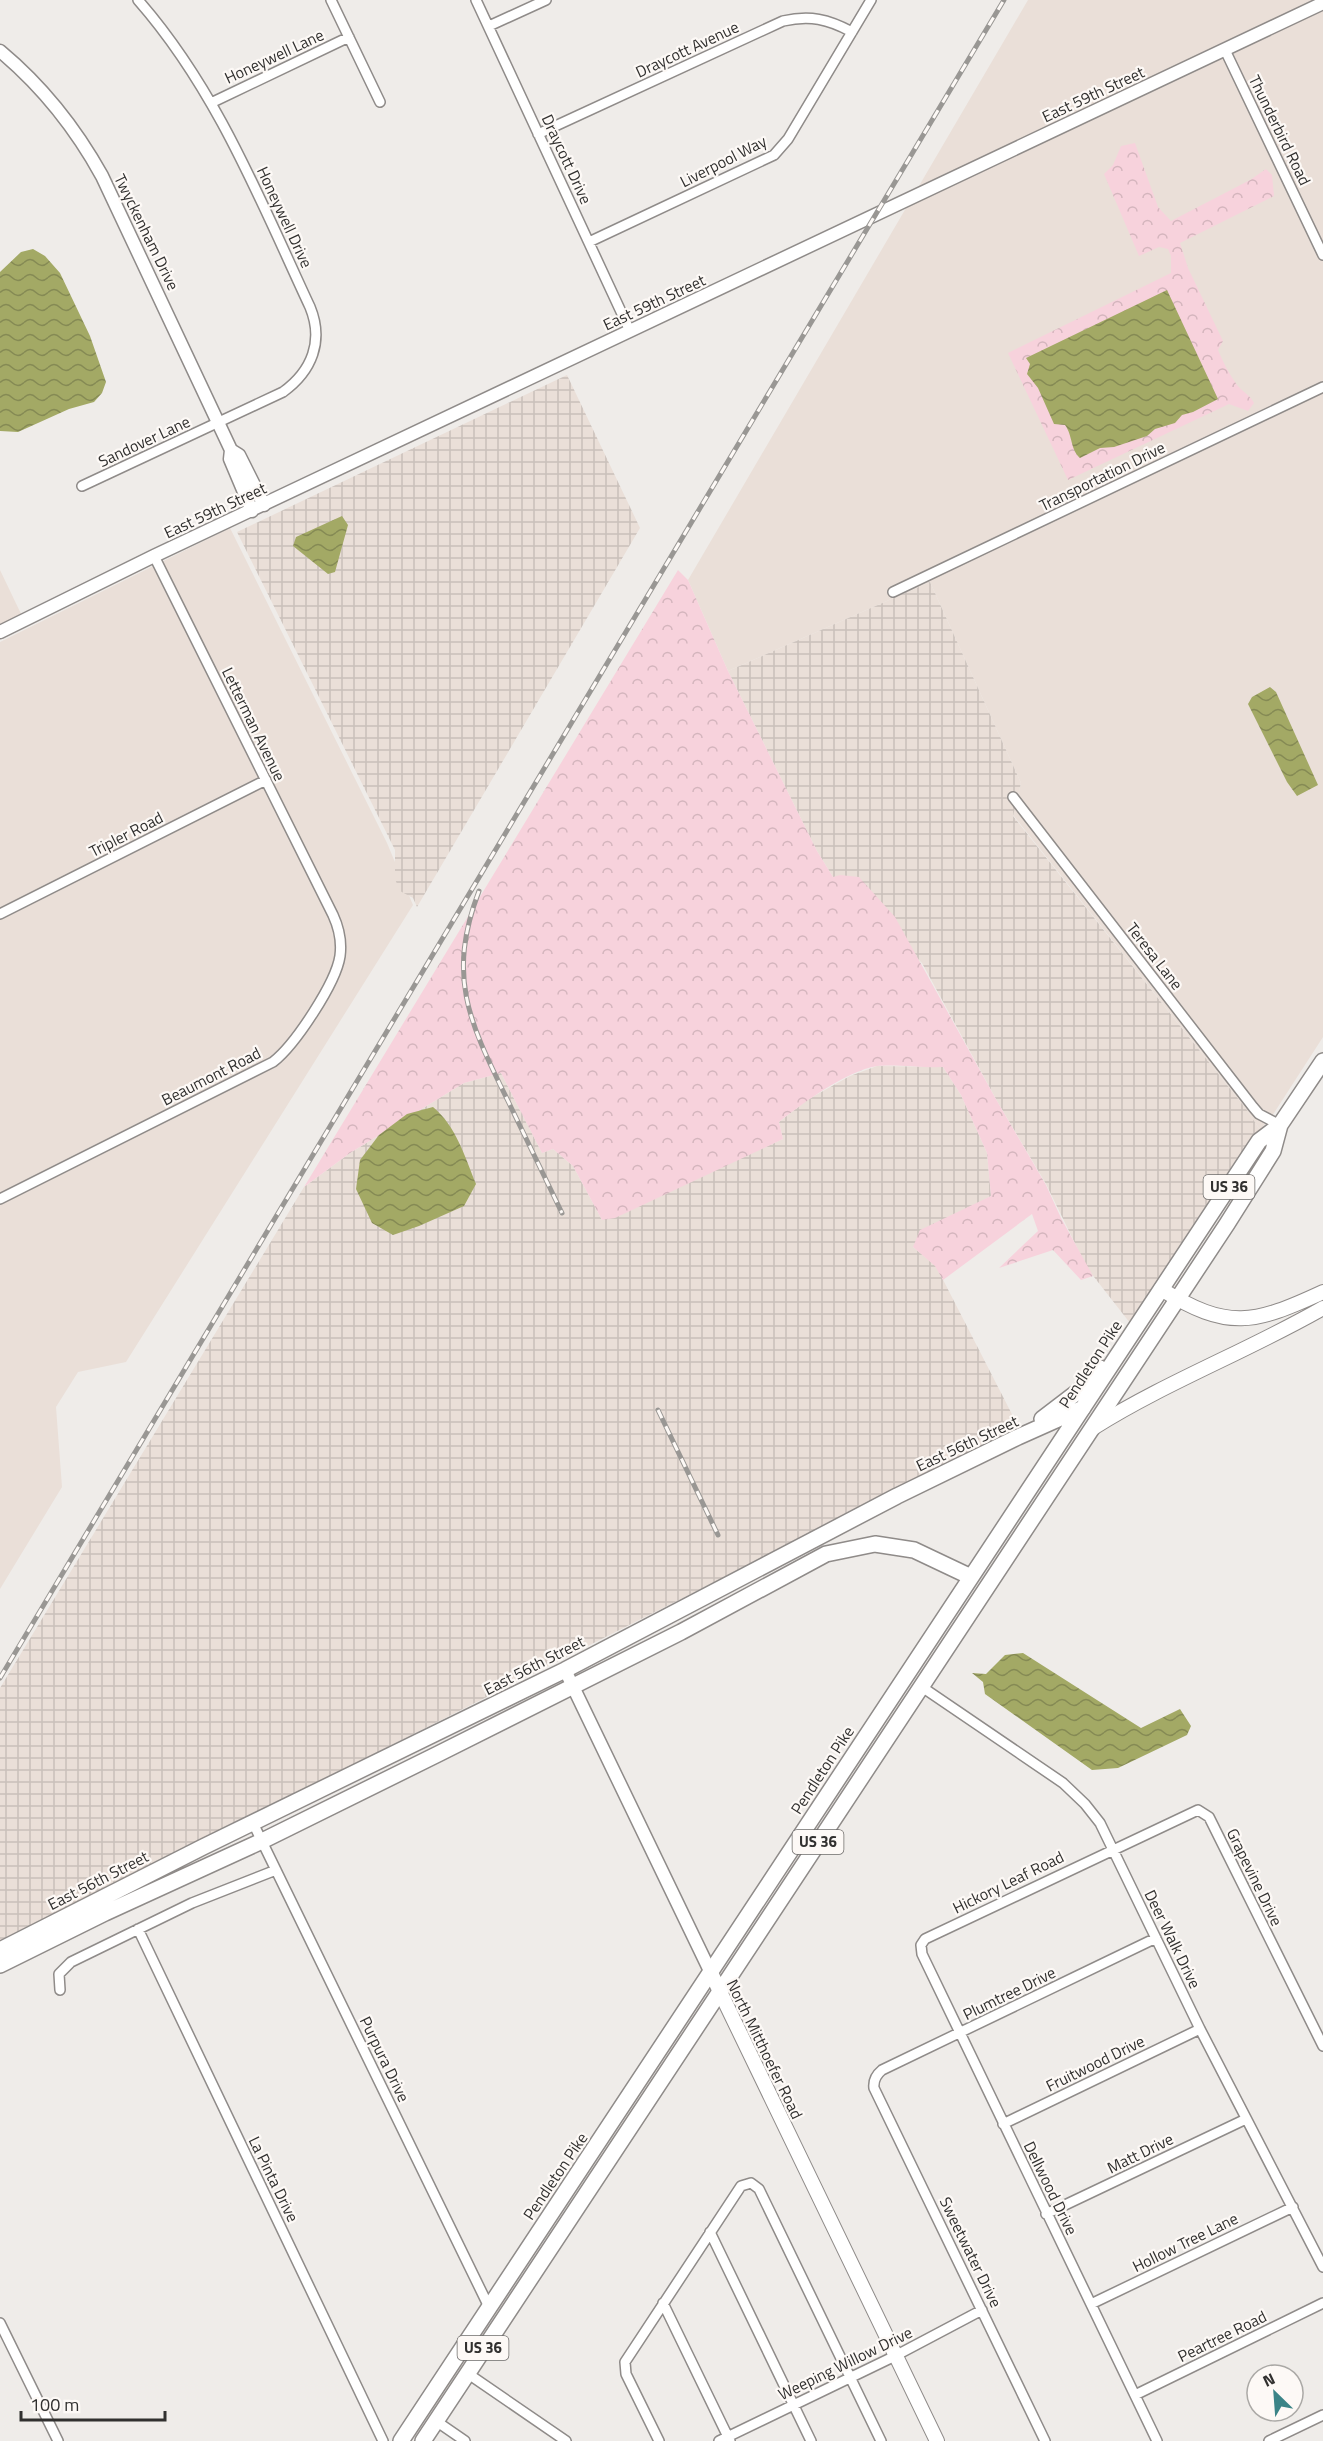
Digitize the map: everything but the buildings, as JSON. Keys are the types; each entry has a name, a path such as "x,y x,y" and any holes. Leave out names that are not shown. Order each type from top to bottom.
{"main road":[{"name":"Pendleton Pike","path":"423,2441 1262,1169 1272,1151 1280,1125 1323,1061"},
{"name":"Pendleton Pike","path":"401,2441 1259,1141 1280,1125"},
{"path":"1161,1289 1177,1299 1221,1317 1237,1319 1269,1316 1323,1292"},
{"path":"1091,1429 1130,1405 1243,1351 1323,1308"},
{"path":"1018,1437 1080,1390 1129,1337"},
{"name":"East 56th Street","path":"0,1950 565,1670 857,1516 1018,1437 1083,1408"},
{"name":"East 56th Street","path":"0,1965 105,1913 262,1841 573,1687 826,1554 875,1544 914,1550 971,1577"},
{"name":"North Mitthoefer Road","path":"711,1973 937,2441"}],"street":[{"name":"Honeywell Drive","path":"138,0 179,50 213,102 310,307 316,333 313,357 297,381 283,392 219,423"},
{"path":"331,0 380,102"},
{"name":"Draycott Drive","path":"476,0 630,331"},
{"path":"489,26 546,0"},
{"name":"Liverpool Way","path":"589,242 774,155 787,141 871,0"},
{"name":"East 59th Street","path":"0,632 154,556 1323,3"},
{"name":"Draycott Avenue","path":"538,134 783,21 799,17 820,18 852,32"},
{"name":"Honeywell Lane","path":"213,102 349,37"},
{"name":"Thunderbird Road","path":"1225,50 1323,255"},
{"name":"Twyckenham Drive","path":"1,55 24,73 58,110 96,166 219,423 231,450 230,459 252,511"},
{"name":"Transportation Drive","path":"893,592 1323,387"},
{"name":"Sandover Lane","path":"82,486 219,423"},
{"name":"Twyckenham Drive","path":"231,450 239,454 264,505"},
{"name":"Letterman Avenue","path":"154,556 328,904"},
{"name":"Tripler Road","path":"0,914 266,780"},
{"name":"Teresa Lane","path":"1013,797 1253,1107 1280,1125"},
{"name":"Beaumont Road","path":"0,1199 279,1058 294,1042 337,966 340,935 328,904"},
{"name":"North Mitthoefer Road","path":"565,1670 711,1973"},
{"name":"Deer Walk Drive","path":"922,1687 1063,1783 1091,1811 1113,1849 1200,2030 1323,2267"},
{"name":"Grapevine Drive","path":"1113,1849 1193,1811 1204,1812 1208,1815 1323,2046"},
{"name":"Purpura Drive","path":"253,1823 489,2307"},
{"name":"Hickory Leaf Road","path":"921,1947 925,1939 1113,1849"},
{"path":"60,1990 60,1974 71,1962 200,1899 276,1869"},
{"name":"La Pinta Drive","path":"138,1929 383,2441"},
{"name":"Plumtree Drive","path":"876,2076 882,2070 959,2035 1156,1938"},
{"name":"Dellwood Drive","path":"921,1947 922,1954 959,2035 1157,2441"},
{"name":"Fruitwood Drive","path":"1003,2124 1200,2030"},
{"name":"Sweetwater Drive","path":"876,2076 874,2088 1046,2441"},
{"name":"Matt Drive","path":"1046,2214 1246,2119"},
{"path":"659,2441 624,2367 627,2358 742,2184 751,2183 758,2187 881,2441"},
{"name":"Hollow Tree Lane","path":"1091,2304 1293,2207"},
{"path":"710,2232 811,2441"},
{"path":"663,2303 726,2440"},
{"name":"Peartree Road","path":"1135,2395 1323,2303"},
{"name":"Weeping Willow Drive","path":"726,2440 982,2310"},
{"path":"0,2323 58,2441"},
{"path":"467,2373 566,2441"},
{"path":"1269,2441 1323,2415"},
{"path":"436,2421 465,2441"}],"shaded area":[{"path":"1028,0 1323,0 1323,1037 1274,1113 1260,1130 1247,1110 1013,815 1021,783 930,582 728,671 688,580"},
{"path":"567,375 640,528 417,907 413,898 400,891 395,879 395,850 237,532"},
{"path":"230,528 387,843 413,905 126,1362 78,1372 56,1407 62,1487 0,1589 0,642"},
{"path":"0,570 23,618 0,629"},
{"path":"930,582 1021,783 1013,816 1247,1110 1260,1130 1130,1323 1087,1268 1046,1184 997,1101 922,963 833,877 817,851 728,671"},
{"path":"877,1066 943,1067 961,1095 987,1153 991,1196 913,1247 936,1266 1019,1428 0,1943 0,1688 304,1187 350,1153 464,1083 501,1073 542,1153 553,1149 573,1166 602,1220 783,1139 779,1122 807,1100 850,1076"}],"green space":[{"path":"1135,143 1158,207 1171,221 1250,180 1266,169 1272,175 1274,196 1180,243 1188,268 1223,341 1218,350 1222,359 1237,385 1254,403 1248,411 1229,404 1068,480 1008,353 1171,273 1171,256 1168,249 1159,247 1139,256 1104,174 1113,165 1121,146"},
{"path":"678,570 688,580 728,671 817,851 833,877 840,875 859,877 895,917 1046,1185 1061,1218 1093,1276 1081,1280 1053,1250 999,1268 1038,1231 1032,1214 943,1280 935,1266 913,1247 920,1230 991,1196 987,1153 961,1095 943,1067 877,1066 852,1074 812,1097 779,1122 783,1139 615,1218 602,1220 573,1166 553,1149 542,1153 501,1073 464,1083 350,1153 304,1187"}],"water":[{"path":"33,249 45,256 60,273 90,336 106,382 102,393 94,402 69,409 18,432 0,431 0,272 21,252"},
{"path":"1167,290 1218,399 1182,415 1175,423 1155,429 1147,436 1114,447 1100,448 1080,458 1065,425 1054,424 1038,388 1027,374 1030,364 1026,358"},
{"path":"342,516 348,525 335,572 328,574 293,546 296,537"},
{"path":"1270,687 1276,692 1318,785 1297,796 1287,782 1248,704 1252,697"},
{"path":"433,1107 454,1133 476,1184 464,1206 393,1235 372,1223 356,1189 360,1160 379,1135 407,1114"},
{"path":"1023,1653 1141,1728 1180,1709 1191,1726 1187,1735 1118,1768 1092,1770 985,1694 983,1682 972,1673 986,1674 1005,1655"}],"railway":[{"path":"0,1678 1004,0"},
{"path":"479,891 469,922 464,950 464,975 473,1023 494,1073 562,1213"},
{"path":"658,1410 718,1535"}]}
